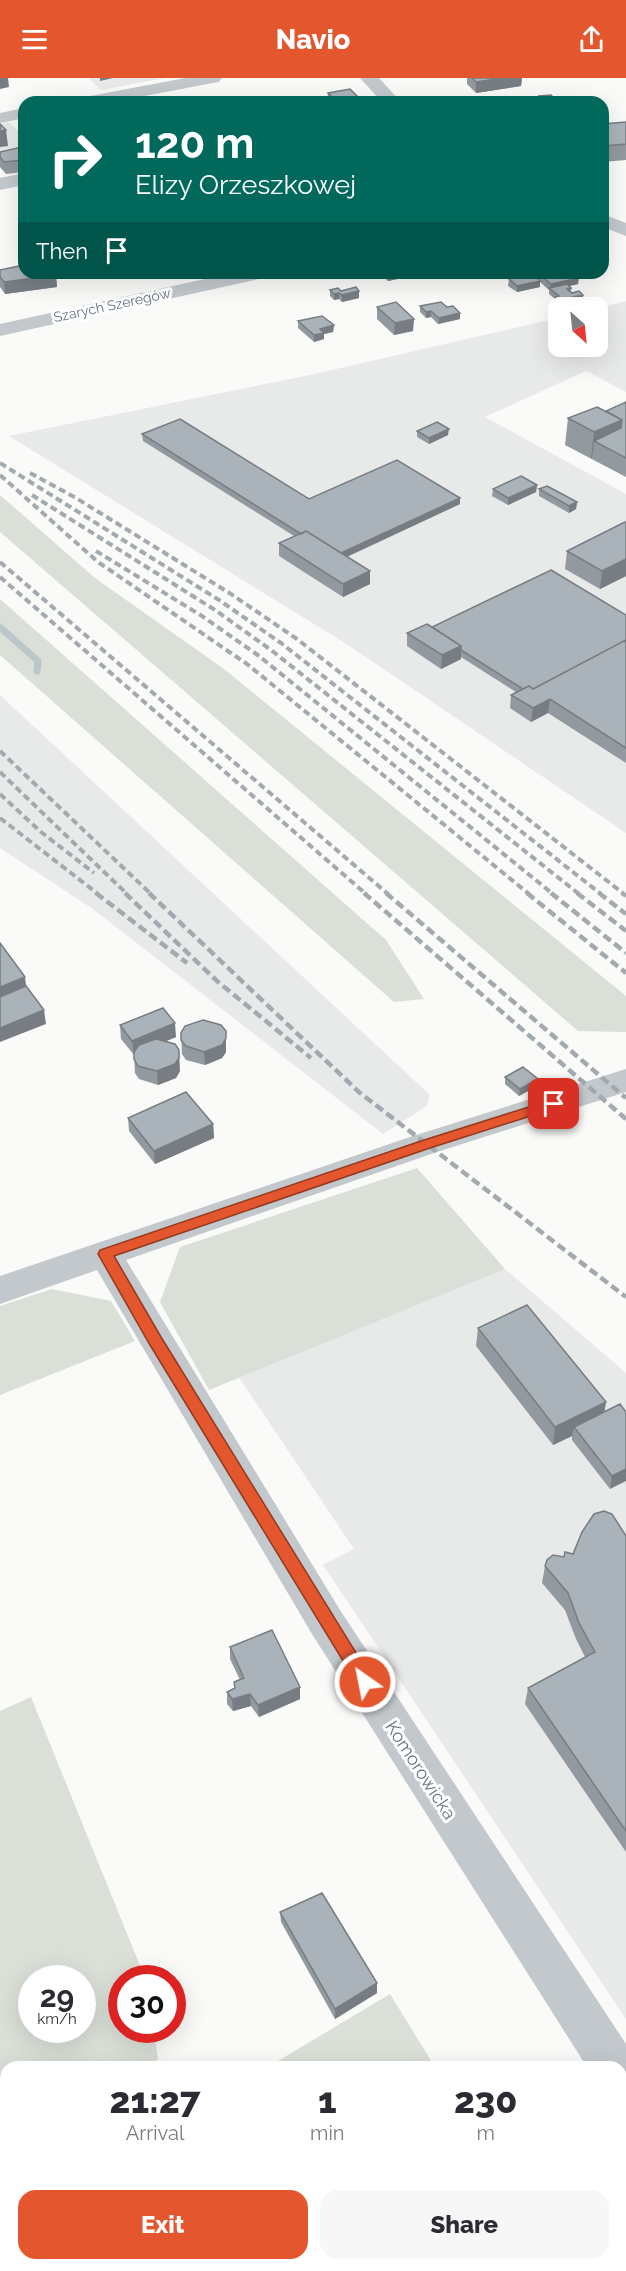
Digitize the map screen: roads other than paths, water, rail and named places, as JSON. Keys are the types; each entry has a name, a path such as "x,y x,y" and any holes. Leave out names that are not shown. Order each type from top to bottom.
{"street":[{"path":"117,96 213,78"},
{"path":"369,78 386,96"},
{"path":"0,118 18,114"},
{"path":"0,184 18,180"},
{"path":"609,223 626,230"},
{"name":"Szarych Szeregów","path":"0,330 232,279"},
{"path":"0,1290 426,1144 626,1080"},
{"name":"Komorowicka","path":"105,1254 326,1622 610,2061"}],"waterway":[{"path":"0,627 38,661 37,671"}],"railway":[{"path":"0,463 219,600 281,643 601,894"},
{"path":"30,473 76,498 231,594 297,639 624,894"},
{"path":"0,475 98,562 247,664 529,894"},
{"path":"32,495 215,610 271,650 579,894"},
{"path":"96,551 202,616 259,656 553,894"},
{"path":"0,562 388,894"},
{"path":"0,577 366,894"},
{"path":"0,751 151,894"},
{"path":"0,772 127,894"},
{"path":"0,794 41,832 94,873"},
{"path":"0,818 98,894"},
{"path":"96,893 187,963"},
{"path":"125,893 217,981 311,1058"},
{"path":"149,893 360,1093 626,1297"},
{"path":"364,893 626,1119"},
{"path":"386,893 626,1098"},
{"path":"527,893 626,973"},
{"path":"551,893 626,953"},
{"path":"577,893 626,931"},
{"path":"599,893 626,914"},
{"path":"622,893 626,896"}]}
